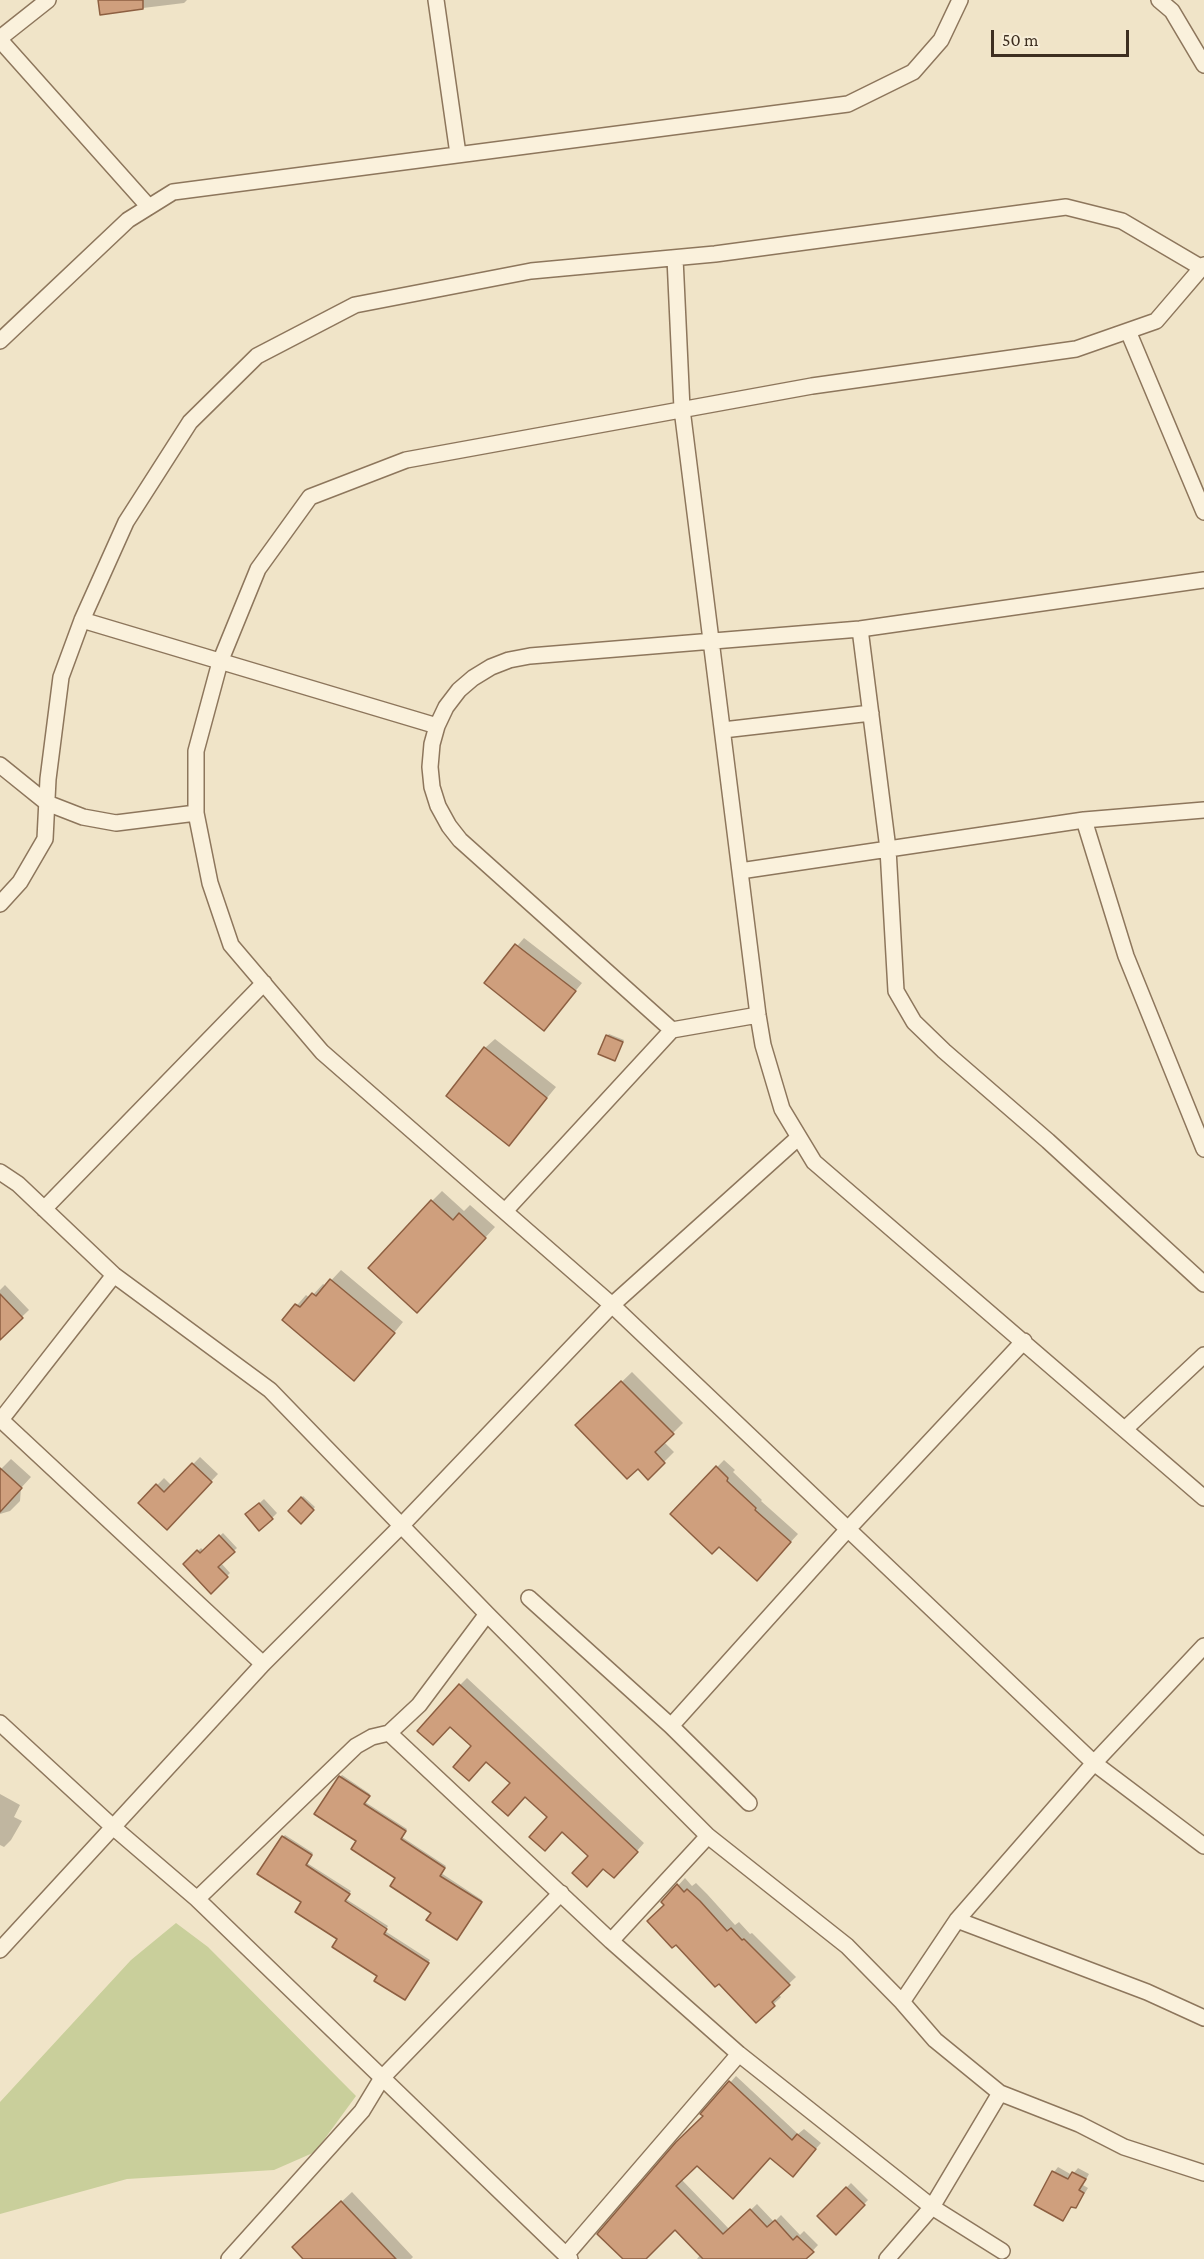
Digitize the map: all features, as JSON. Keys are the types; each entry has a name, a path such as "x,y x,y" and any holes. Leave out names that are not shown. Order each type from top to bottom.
{"street":[{"path":"48,0 0,39 149,207"},
{"path":"436,0 458,154"},
{"path":"0,342 128,220 173,192 848,104 913,72 941,40 960,0"},
{"path":"1159,0 1172,11 1204,65"},
{"path":"0,904 20,882 45,839 61,676 82,620 126,522 190,422 257,356 355,306 531,271 739,251 1066,207 1122,221 1203,266 1156,321 1076,349 812,386 406,459 310,497 258,569 220,662 196,751 196,813 210,882 231,945 322,1052 506,1210 612,1305 1094,1763 1204,1846"},
{"path":"675,258 682,409 758,1016 763,1045 782,1109 814,1162 1204,1498"},
{"path":"1128,331 1204,512"},
{"path":"672,1030 460,840 449,826 438,806 431,777 432,744 446,707 466,684 491,667 509,660 530,656 860,629 1204,580"},
{"path":"82,620 437,726"},
{"path":"860,629 888,849 896,991 914,1022 944,1052 1048,1141 1204,1284"},
{"path":"723,730 871,713"},
{"path":"0,765 47,803 82,817 116,823 196,813"},
{"path":"740,871 1084,820 1204,810"},
{"path":"1084,820 1126,956 1204,1149"},
{"path":"44,1209 264,983"},
{"path":"506,1210 672,1030 758,1016"},
{"path":"0,1950 263,1664 401,1526 612,1305 799,1137"},
{"path":"0,1172 18,1184 114,1275 270,1390 487,1614 708,1836 847,1946 902,2002 935,2040 1000,2093 1080,2124 1124,2147 1204,2173"},
{"path":"114,1275 0,1420 263,1664"},
{"path":"670,1726 848,1529 1024,1341"},
{"path":"1125,1429 1204,1356"},
{"path":"528,1598 670,1726 749,1803"},
{"path":"196,1899 356,1746 372,1737 389,1733 419,1705 487,1614"},
{"path":"902,2002 957,1920 1094,1763 1204,1646"},
{"path":"0,1723 113,1827 196,1899 568,2257 739,2054"},
{"path":"389,1733 611,1941 739,2054 932,2207 1002,2251"},
{"path":"611,1941 708,1836"},
{"path":"229,2259 362,2111 382,2078 561,1893"},
{"path":"957,1920 1147,1992 1204,2018"},
{"path":"887,2259 932,2207 1000,2093"}],"green space":[{"path":"176,1923 208,1947 356,2096 315,2152 274,2170 127,2179 0,2214 0,2102 131,1960"}],"building":[{"path":"98,0 143,0 143,9 100,15"},
{"path":"515,944 576,991 544,1031 484,983"},
{"path":"606,1035 623,1042 615,1061 598,1054"},
{"path":"484,1047 547,1098 509,1146 446,1096"},
{"path":"431,1200 453,1220 459,1213 486,1238 417,1313 368,1268"},
{"path":"330,1279 395,1333 354,1381 282,1320 295,1304 300,1307 312,1293 316,1296"},
{"path":"0,1294 23,1318 0,1340"},
{"path":"621,1381 674,1434 655,1452 665,1463 648,1480 638,1469 627,1479 575,1425"},
{"path":"192,1463 212,1482 167,1530 138,1503 156,1484 164,1492"},
{"path":"716,1466 728,1478 727,1481 756,1508 755,1510 791,1542 757,1581 719,1547 712,1554 670,1514"},
{"path":"0,1468 22,1488 0,1512"},
{"path":"301,1497 314,1510 301,1524 288,1511"},
{"path":"259,1503 273,1519 259,1531 245,1514"},
{"path":"219,1535 235,1552 218,1567 228,1577 211,1594 183,1564 197,1550 200,1553"},
{"path":"459,1684 638,1852 614,1878 603,1869 587,1887 572,1873 588,1856 562,1832 545,1851 529,1837 547,1817 525,1797 508,1816 492,1802 510,1783 486,1762 469,1781 453,1767 471,1746 450,1727 433,1745 417,1731"},
{"path":"339,1776 370,1796 364,1804 406,1831 401,1839 445,1868 440,1876 482,1902 457,1940 426,1920 431,1913 390,1886 395,1878 351,1849 356,1841 314,1814"},
{"path":"282,1836 312,1855 306,1865 350,1894 345,1901 387,1929 384,1934 429,1963 405,2000 374,1981 377,1976 332,1947 337,1939 295,1912 301,1902 257,1874"},
{"path":"677,1884 684,1892 687,1889 700,1901 727,1931 731,1928 742,1940 744,1939 790,1985 772,2002 775,2006 756,2023 719,1984 715,1987 676,1945 672,1948 647,1921 664,1905 661,1902"},
{"path":"729,2081 792,2140 797,2134 816,2149 793,2177 770,2158 733,2199 697,2166 676,2186 723,2234 750,2209 767,2227 775,2220 793,2240 797,2236 814,2252 806,2259 703,2259 675,2230 646,2259 623,2259 597,2234 676,2142 703,2116 700,2114"},
{"path":"1052,2171 1068,2179 1072,2172 1086,2179 1079,2190 1084,2193 1076,2208 1071,2207 1063,2221 1034,2205"},
{"path":"846,2187 865,2205 836,2235 817,2216"},
{"path":"341,2201 396,2259 303,2259 292,2247"}]}
